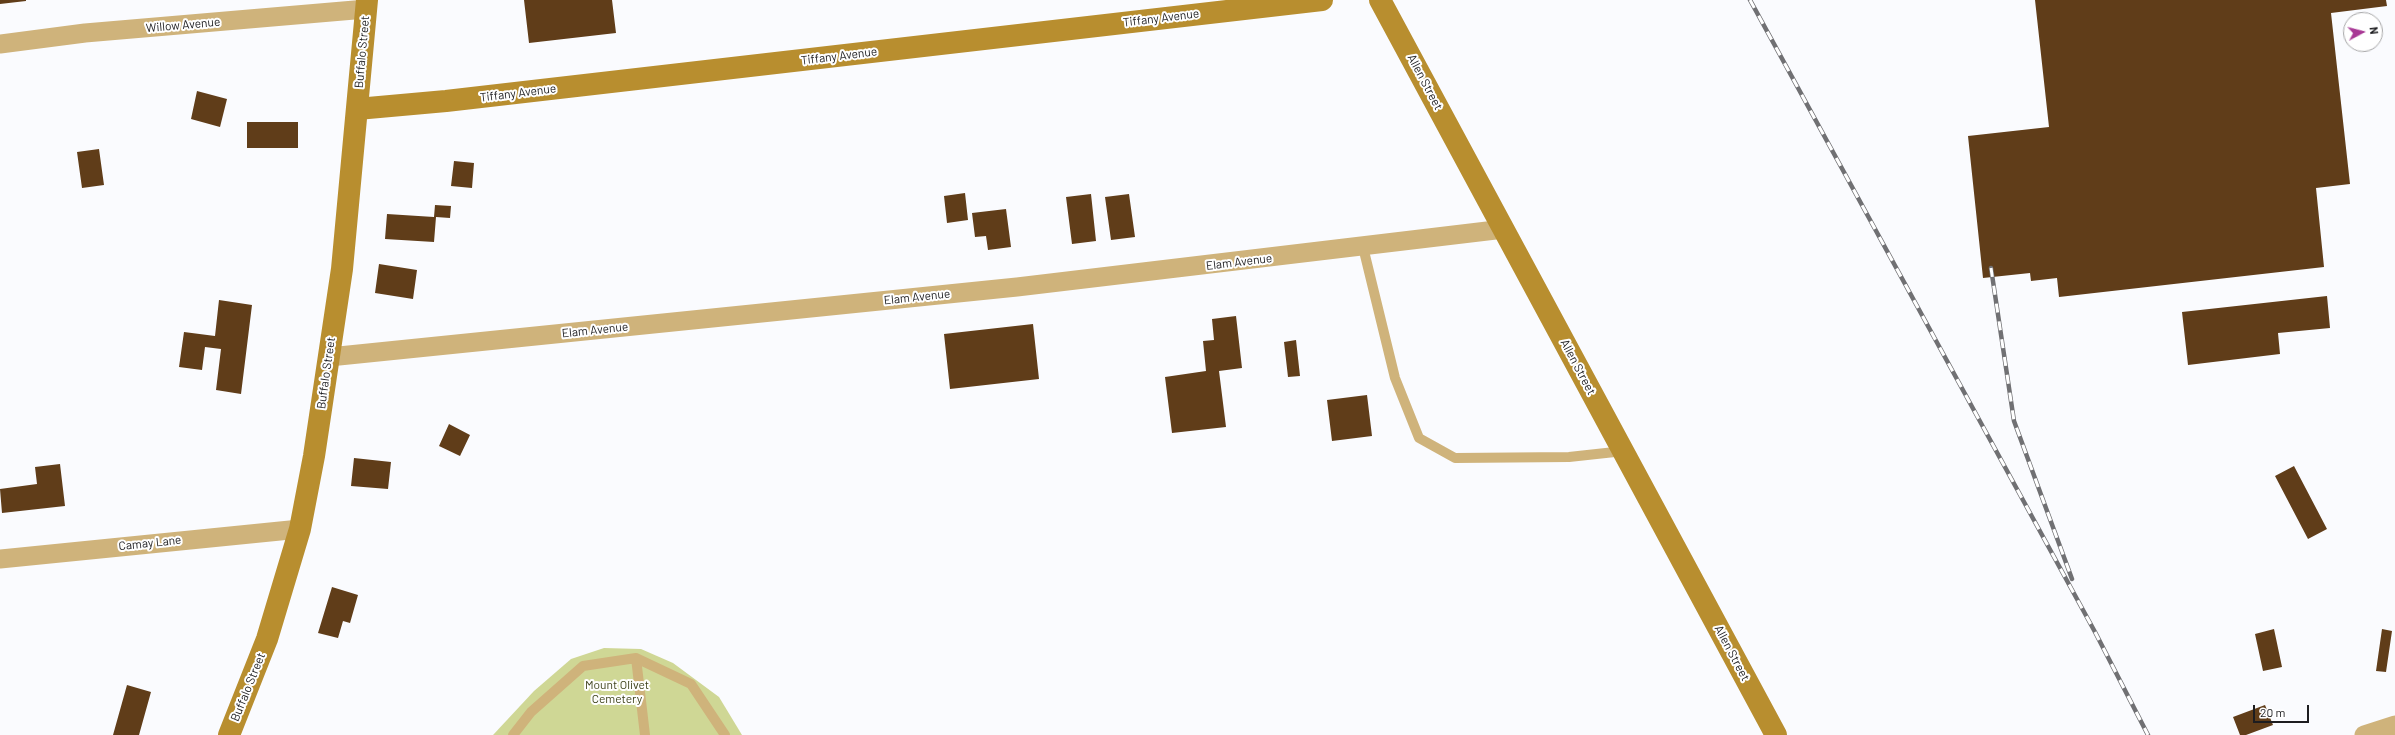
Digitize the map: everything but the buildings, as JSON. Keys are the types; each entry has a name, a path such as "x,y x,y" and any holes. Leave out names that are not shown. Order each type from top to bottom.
{"street":[{"name":"Tiffany Avenue","path":"357,109 446,101 1322,0"},
{"name":"Allen Street","path":"1380,0 1776,735"},
{"name":"Buffalo Street","path":"229,735 267,639 300,529 314,456 342,269 367,4"},
{"name":"Willow Avenue","path":"0,44 85,33 367,4"},
{"name":"Elam Avenue","path":"329,357 1017,287 1364,247 1504,229"},
{"name":"Camay Lane","path":"0,559 300,529"},
{"path":"2364,735 2395,725"}],"lane":[{"path":"1364,247 1395,378 1419,438 1455,458 1569,457 1624,451"},
{"path":"636,658 645,735"},
{"path":"513,735 531,712 583,666 636,658 691,684 724,735"}],"green space":[{"name":"Mount Olivet Cemetery","path":"604,648 641,649 673,663 719,697 742,735 493,735 534,691 571,659"}],"railway":[{"path":"1750,0 2095,632 2148,735"},
{"path":"1991,268 2014,421 2072,579"}]}
